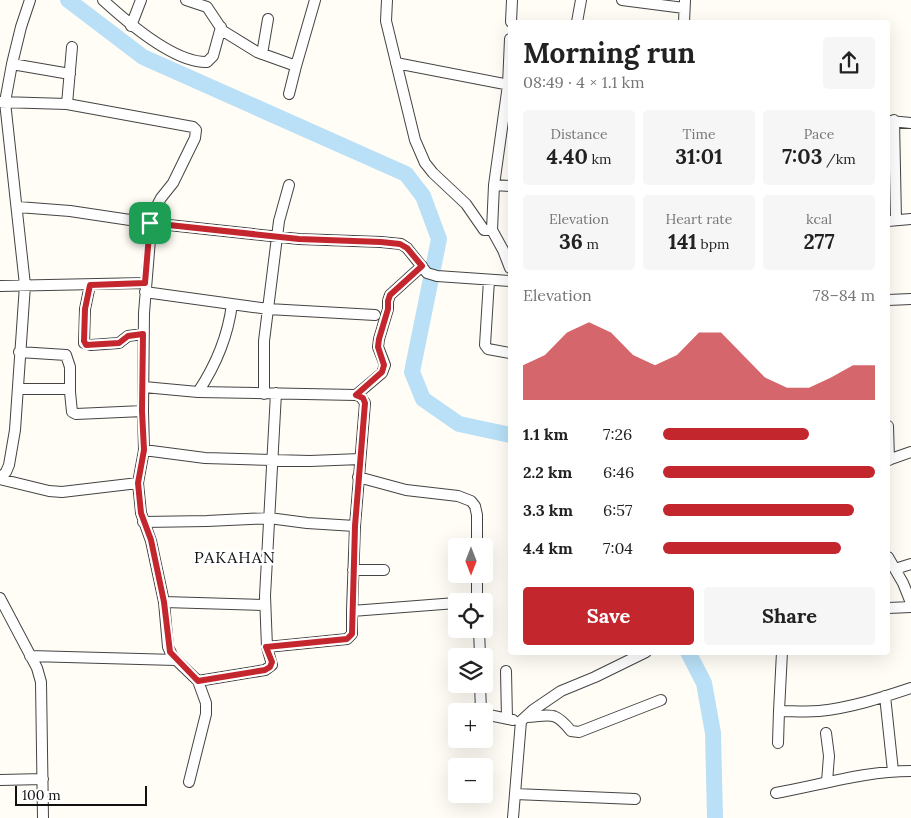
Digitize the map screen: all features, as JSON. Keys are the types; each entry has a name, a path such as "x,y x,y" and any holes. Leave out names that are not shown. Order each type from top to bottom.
{"street":[{"path":"30,0 21,27 3,102 18,208 25,285 15,430 9,465 0,479 62,492 138,483"},
{"path":"104,0 130,26 177,55 197,63 207,62 213,56 220,28"},
{"path":"130,26 141,0"},
{"path":"186,0 208,3 223,31 262,54 296,66"},
{"path":"288,94 315,0"},
{"path":"387,0 386,22 401,63 415,140 425,163 466,204 484,230 490,230"},
{"path":"511,20 512,0"},
{"path":"577,20 581,0"},
{"path":"622,0 684,4 684,20"},
{"path":"262,54 268,18"},
{"path":"67,104 72,48"},
{"path":"401,63 508,85"},
{"path":"12,64 70,74"},
{"path":"508,92 494,185 490,230 503,250 508,263"},
{"path":"3,102 67,104 156,119 195,128 197,132 173,183 155,207 150,223 143,334 144,387 142,411 144,450 138,483 143,522 151,540 164,602 168,648 176,660 198,681 206,703 206,714 189,782"},
{"path":"911,123 891,121 892,220 911,219"},
{"path":"494,185 508,186"},
{"path":"264,394 264,341 279,222 289,186"},
{"path":"18,208 70,211 150,223 309,240 400,244 407,248 429,272"},
{"path":"356,395 382,372 384,365 378,347 390,295 429,272 508,281"},
{"path":"489,280 485,345 488,349 508,353"},
{"path":"90,285 85,309 84,343 91,345 119,343 128,336 143,334"},
{"path":"0,286 90,285 145,288 268,309 375,315"},
{"path":"890,300 911,299"},
{"path":"198,392 208,377 226,336 232,304"},
{"path":"19,352 66,355 70,367 70,392 74,413 142,411"},
{"path":"144,387 198,392 356,395 363,398 365,403 355,526 352,634 347,639 266,647"},
{"path":"18,389 65,388 70,392"},
{"path":"198,681 268,669 272,662 266,647 265,605 276,393"},
{"path":"144,450 205,458 310,461 360,459"},
{"path":"890,459 911,452"},
{"path":"358,477 406,490 458,496 471,501 478,515 478,538"},
{"path":"143,522 270,518 307,523 355,526"},
{"path":"890,561 911,605 890,608"},
{"path":"895,569 911,564"},
{"path":"353,570 384,570"},
{"path":"0,598 37,668 41,682 43,818"},
{"path":"164,602 265,605"},
{"path":"352,611 448,604"},
{"path":"513,818 524,719 561,691 640,655"},
{"path":"778,743 782,655"},
{"path":"30,656 176,660"},
{"path":"506,671 507,719"},
{"path":"779,711 819,711 854,705 911,688"},
{"path":"885,696 894,771"},
{"path":"493,716 507,719 524,719 554,715 562,720 571,731 579,732 661,700"},
{"path":"826,733 829,756 827,782"},
{"path":"776,793 894,771 911,772"},
{"path":"0,780 42,780"},
{"path":"515,794 635,800"}],"waterway":[{"path":"68,0 143,57 406,174 423,196 439,239 412,372 423,399 459,424 508,435"},
{"path":"690,655 704,683 713,733 715,818"}],"district":[{"name":"PAKAHAN","path":"235,557"}],"route":[{"path":"150,223 309,240 400,244 407,248 422,266 390,295 378,347 384,365 382,372 356,395 363,398 365,403 355,526 352,634 347,639 266,647 272,662 270,667 265,670 198,681 170,652 168,648 164,602 151,540 141,513 138,483 144,450 142,411 144,387 143,334 128,336 123,342 119,343 86,345 84,343 85,309 90,285 145,283 149,257 150,223"}]}
